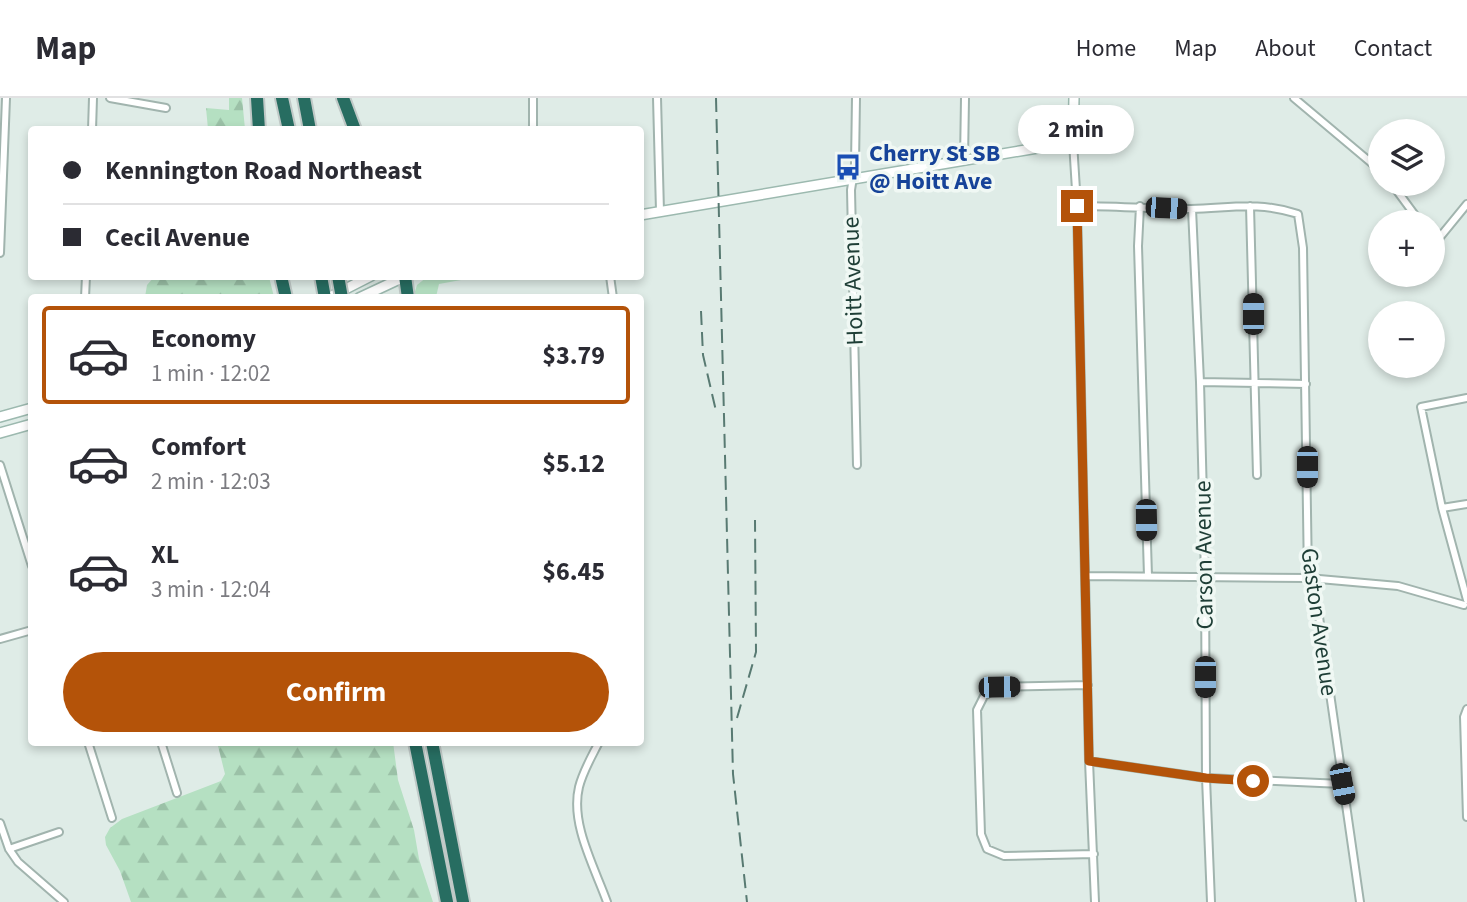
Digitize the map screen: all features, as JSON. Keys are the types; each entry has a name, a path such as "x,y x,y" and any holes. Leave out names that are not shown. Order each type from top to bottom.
{"highway":[{"path":"257,98 259,126"},
{"path":"282,98 288,126"},
{"path":"304,98 309,126"},
{"path":"344,98 354,126"},
{"path":"416,746 447,902"},
{"path":"433,746 463,902"}],"street":[{"path":"0,253 6,98"},
{"path":"92,126 93,98"},
{"path":"110,98 166,107"},
{"path":"533,98 533,126"},
{"path":"657,98 660,211"},
{"name":"Hoitt Avenue","path":"856,98 855,164 852,179 857,465"},
{"path":"964,160 965,98"},
{"path":"1074,98 1089,761 1095,902"},
{"path":"1294,98 1368,160"},
{"path":"644,214 1073,142"},
{"path":"1445,231 1467,204"},
{"path":"1077,206 1192,209 1250,206 1257,475"},
{"path":"1140,206 1138,246 1148,576"},
{"name":"Gaston Avenue","path":"1250,206 1298,214 1303,248 1308,578 1317,603 1360,902"},
{"name":"Carson Avenue","path":"1192,209 1200,382 1206,778 1211,902"},
{"path":"335,294 363,280"},
{"path":"368,294 399,280"},
{"path":"1200,382 1306,384"},
{"path":"1085,576 1308,578 1398,586 1466,605 1421,407 1467,398"},
{"path":"0,417 28,409"},
{"path":"0,433 28,425"},
{"path":"0,465 28,553"},
{"path":"1442,508 1467,504"},
{"path":"0,639 28,631"},
{"path":"1088,685 999,687 984,696 977,710 978,751 981,834 988,849 1004,856 1094,854"},
{"path":"1467,709 1464,717 1467,817"},
{"path":"89,746 112,818"},
{"path":"161,746 177,793"},
{"path":"597,746 579,788 578,813 583,836 607,902"},
{"path":"1089,761 1206,778 1342,784"},
{"path":"0,823 9,849 18,862 64,902"},
{"path":"9,849 59,832"}],"green space":[{"path":"229,98 242,98 245,126 208,126 206,108 229,110"},
{"path":"151,280 270,280 273,294 146,294"},
{"path":"423,280 461,280 439,284 437,294 414,294 417,285"},
{"path":"218,746 394,746 398,780 433,902 131,902 120,871 106,845 105,837 110,828 122,819 221,781 225,774"}],"railway":[{"path":"716,98 733,774 747,902"},
{"path":"701,311 703,355 716,411"},
{"path":"737,718 756,652 755,520"}],"place":[{"name":"Cherry St SB @ Hoitt Ave","path":"848,167"}],"route":[{"path":"1077,206 1089,761 1206,778 1253,781"}]}
